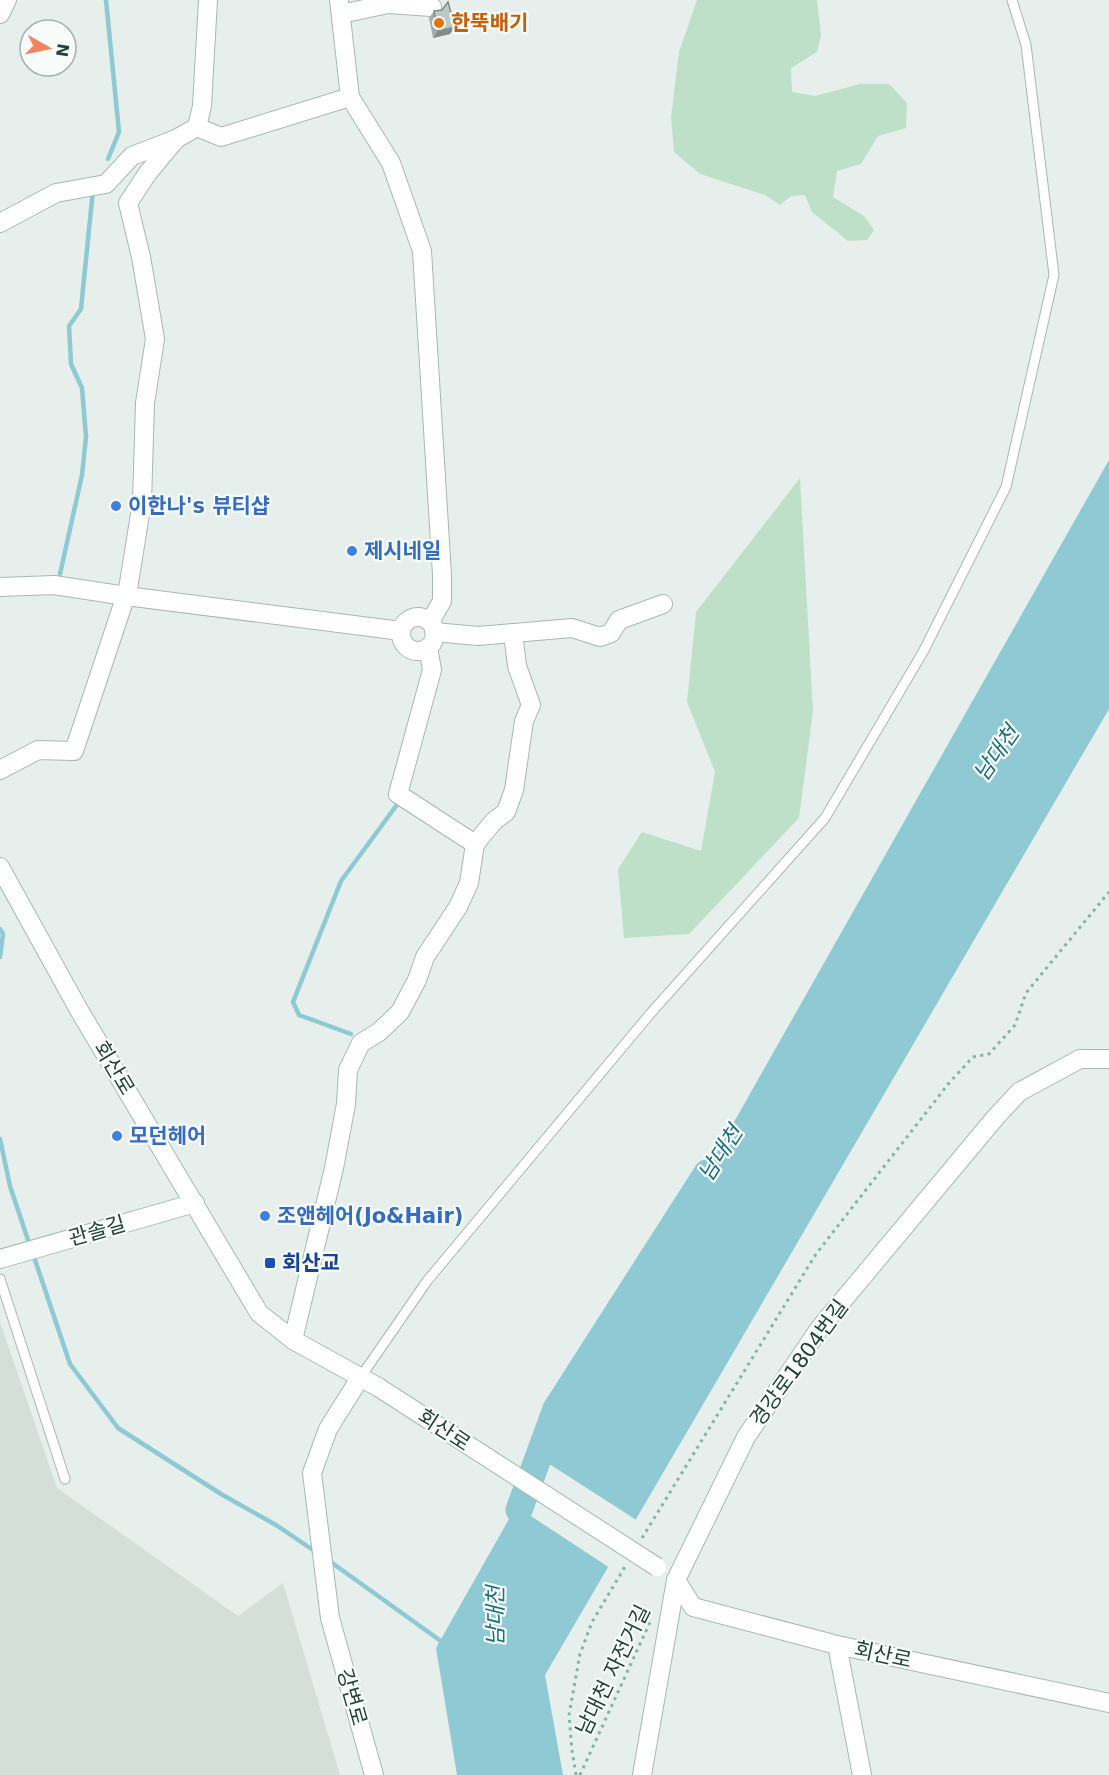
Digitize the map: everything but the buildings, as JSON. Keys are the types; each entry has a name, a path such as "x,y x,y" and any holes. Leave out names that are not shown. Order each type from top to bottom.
{"street":[{"path":"0,14 7,0"},
{"path":"0,223 56,193 106,184 132,156 176,139 197,127 202,106 208,0"},
{"path":"432,7 388,4 340,7 350,97 391,163 422,251 442,601 431,634 417,651 403,643 401,632 406,622 415,618 426,619 431,634 432,670 398,794 475,844"},
{"path":"197,127 221,137 350,97"},
{"path":"0,770 38,750 74,751 126,596 142,502 145,403 155,339 141,257 128,203 147,174 176,139"},
{"path":"0,586 54,585 401,632"},
{"path":"431,634 478,636 572,628 600,637 611,633 619,620 663,604"},
{"path":"293,1340 334,1168 346,1104 348,1070 360,1043 379,1032 400,1012 417,980 425,957 458,907 469,883 475,844 494,821 506,812 514,790 524,721 531,705 517,666 513,633"},
{"name":"회산로","path":"0,867 78,1010 259,1312 293,1340 378,1387 657,1567 676,1580 693,1607 837,1645 1109,1703"},
{"name":"경강로1804번길","path":"642,1775 676,1580 746,1437 819,1329 995,1118 1020,1092 1080,1059 1109,1059"},
{"name":"관솔길","path":"0,1259 195,1203"},
{"name":"강변로","path":"360,1378 328,1429 312,1473 330,1618 374,1775"},
{"path":"837,1645 862,1775"}],"lane":[{"path":"360,1378 434,1272 650,1014 825,818 923,652 1006,487 1054,275 1026,45 1012,0"},
{"path":"0,1279 65,1479"}],"path":[{"path":"641,1539 816,1254 949,1083 973,1057 989,1054 1015,1025 1026,993 1109,892"},
{"path":"578,1775 572,1750 569,1715 580,1654 592,1622 629,1559"},
{"name":"남대천 자전거길","path":"578,1775 651,1620"}],"shaded area":[{"path":"0,1322 57,1488 238,1616 283,1583 340,1775 0,1775"}],"green space":[{"path":"697,0 817,0 821,35 817,52 791,68 792,92 815,96 860,84 889,84 907,103 906,128 878,136 861,164 837,171 833,197 864,216 874,230 867,240 848,241 812,212 805,195 791,196 780,205 765,195 700,174 674,152 671,117 679,52"},
{"path":"800,478 813,711 799,818 689,934 624,938 618,869 642,832 701,851 715,772 687,702 696,612"}],"water":[{"path":"1109,460 1109,709 545,1675 563,1775 457,1775 436,1648"}],"pier":[{"path":"540,1458 638,1521 610,1568 514,1505"}],"waterway":[{"path":"106,0 119,132 108,159"},
{"path":"60,574 82,475 86,437 82,388 71,364 69,326 81,309 93,190"},
{"path":"351,1034 299,1015 293,1002 341,881 399,802"},
{"path":"0,929 3,934 0,957"},
{"path":"0,1139 10,1186 30,1246"},
{"name":"남대천","path":"519,1510 556,1409 707,1173"},
{"path":"33,1254 70,1364 118,1428 316,1552"},
{"path":"328,1560 445,1644"}],"place":[{"name":"한뚝배기","path":"439,23"},
{"name":"이한나's 뷰티샵","path":"116,506"},
{"name":"제시네일","path":"352,551"},
{"name":"모던헤어","path":"117,1136"},
{"name":"조앤헤어(Jo&Hair)","path":"265,1216"},
{"name":"회산교","path":"270,1263"}]}
